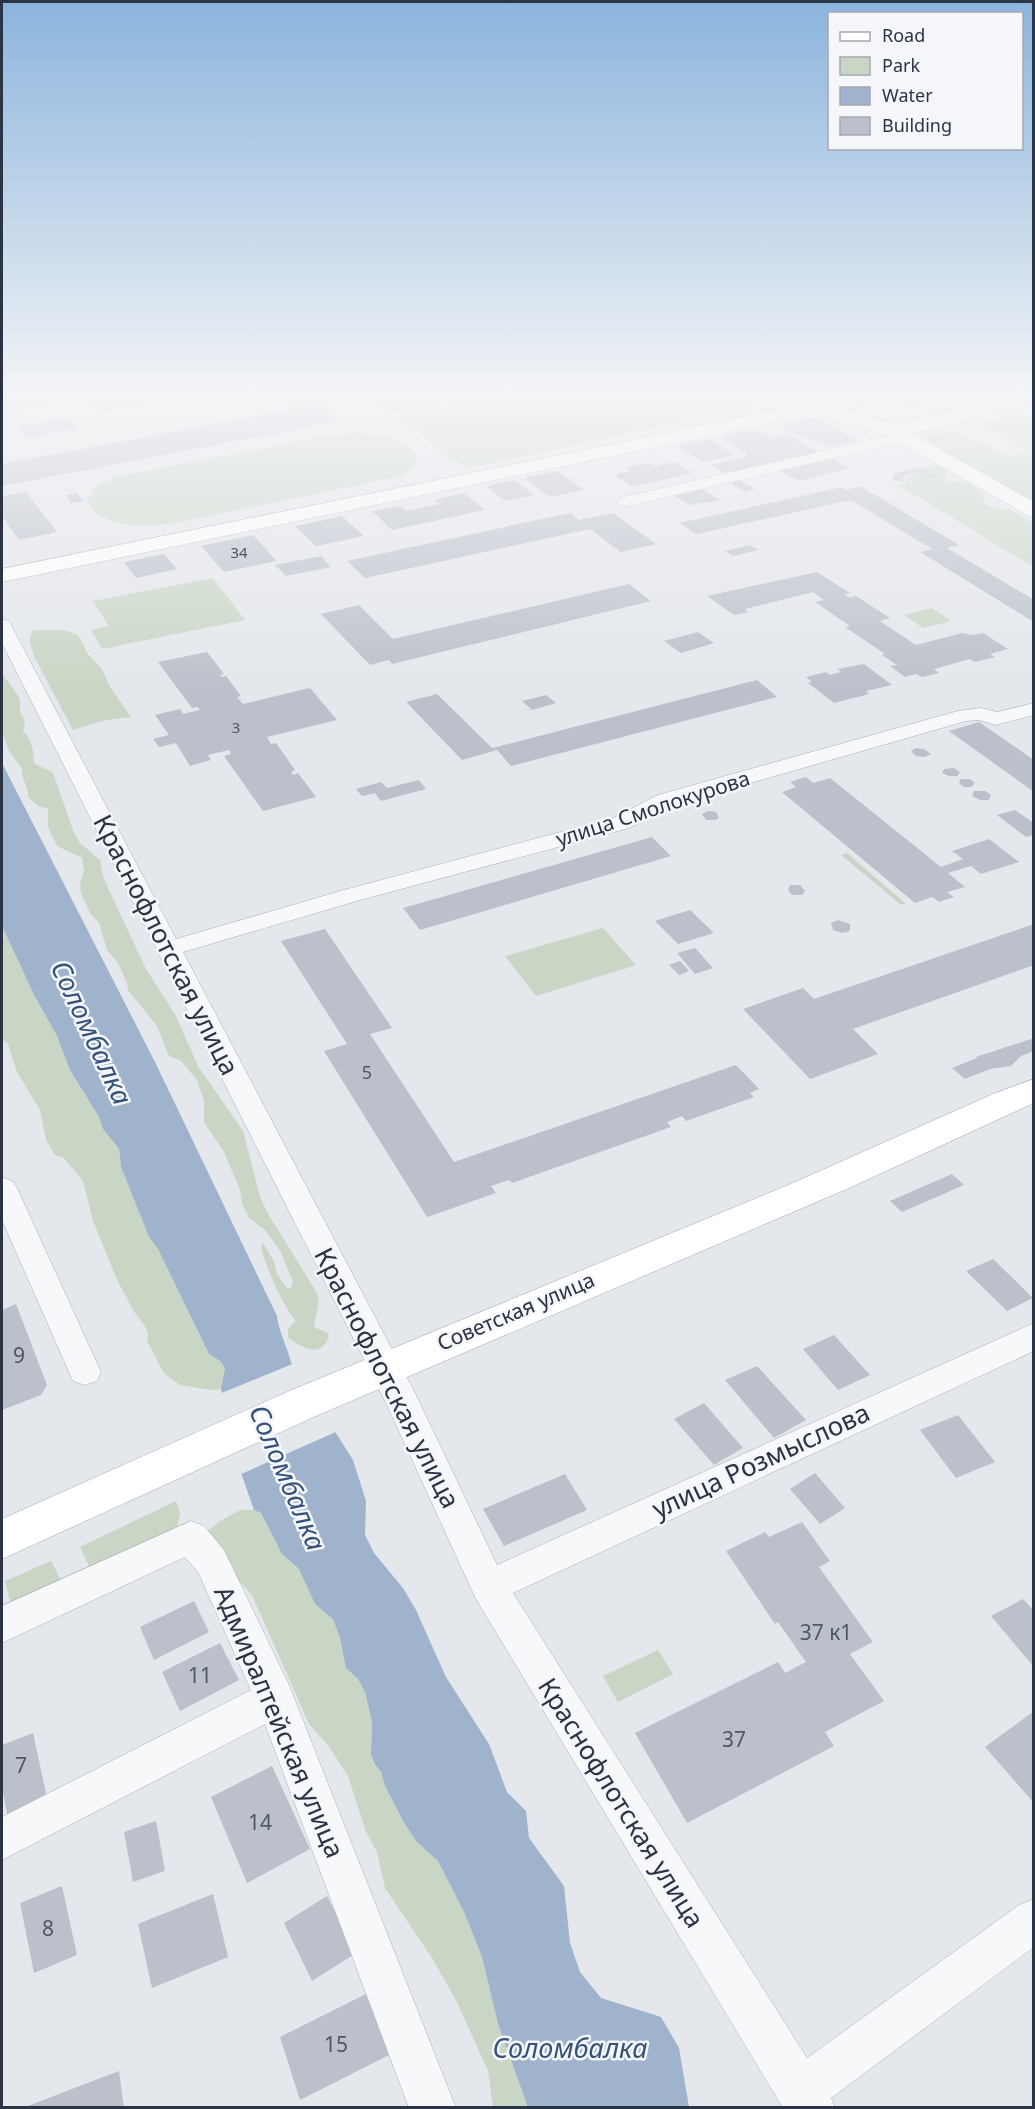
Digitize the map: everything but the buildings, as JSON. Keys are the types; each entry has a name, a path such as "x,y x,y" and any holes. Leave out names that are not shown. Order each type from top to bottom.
{"main road":[{"path":"2,576 405,492"},
{"path":"1002,492 1034,511"},
{"name":"Советская улица","path":"2,1540 175,1459 371,1373 811,1190 1034,1090"}],"street":[{"path":"624,502 663,492"},
{"name":"Краснофлотская улица","path":"2,625 168,948 371,1373 403,1403 489,1587 806,2100"},
{"name":"улица Смолокурова","path":"168,948 352,895 621,824 666,800 965,715 981,714 996,719 1034,709"},
{"path":"2,1188 85,1372"},
{"name":"улица Розмыслова","path":"489,1587 1034,1336"},
{"name":"Адмиралтейская улица","path":"2,1626 26,1612 191,1537 211,1560 275,1698 434,2108"},
{"path":"2,1839 275,1698"},
{"path":"806,2100 1034,1920"}],"green space":[{"path":"91,492 323,492 176,523 152,525 116,522 95,512 87,503"},
{"path":"910,492 982,492 987,506 1010,510 1033,523 1033,566 999,546"},
{"path":"1015,492 1033,492 1033,502"},
{"path":"213,578 245,620 102,649 91,630 109,626 93,601"},
{"path":"932,608 951,621 923,628 904,615"},
{"path":"33,630 63,630 78,635 88,654 102,669 110,687 131,717 106,720 73,730 34,656 29,640"},
{"path":"2,673 20,699 20,711 25,722 23,731 31,745 34,763 53,773 74,833 80,843 100,860 103,877 146,969 176,1016 198,1066 243,1131 260,1197 317,1293 319,1300 314,1327 328,1333 329,1336 321,1348 316,1350 305,1348 288,1338 288,1329 296,1320 286,1307 275,1285 265,1262 261,1245 263,1243 274,1261 277,1274 287,1288 291,1288 293,1282 281,1252 265,1230 249,1218 224,1152 204,1122 204,1100 197,1080 181,1061 169,1056 157,1026 128,990 117,961 107,950 99,923 90,913 81,893 80,884 84,871 82,858 57,846 48,827 48,809 38,806 28,797 22,769 9,751 2,732"},
{"path":"847,853 906,904 900,904 841,855"},
{"path":"2,926 34,995 57,1036 70,1070 99,1117 103,1129 119,1149 121,1167 149,1237 158,1249 209,1354 220,1361 225,1368 221,1389 211,1390 180,1385 164,1373 147,1341 148,1333 145,1326 118,1282 93,1221 83,1181 64,1158 55,1155 46,1140 40,1110 17,1072 8,1044 2,1039"},
{"path":"603,928 636,965 536,996 505,956"},
{"path":"176,1501 180,1513 176,1535 92,1572 80,1547"},
{"path":"240,1510 254,1510 261,1513 282,1554 299,1569 321,1609 333,1619 346,1667 358,1679 365,1692 372,1722 371,1755 374,1765 381,1772 385,1786 403,1821 416,1841 438,1861 464,1912 482,1957 498,2024 529,2107 493,2107 488,2071 457,2002 432,1958 385,1888 377,1852 366,1832 348,1776 328,1745 309,1724 252,1595 230,1571 205,1533"},
{"path":"51,1561 64,1586 12,1609 5,1581"},
{"path":"658,1650 673,1674 618,1702 603,1676"}],"water":[{"name":"Соломбалка","path":"2,763 155,1062 277,1316 291,1362 353,1460 366,1501 365,1535 374,1553 403,1588 416,1610 446,1677 489,1744 507,1792 526,1811 529,1838 564,1886 570,1943 580,1972 601,1998 661,2017 679,2048 689,2107 528,2107 498,2024 482,1957 464,1912 438,1861 416,1841 403,1821 371,1755 372,1722 365,1692 358,1679 346,1668 340,1638 333,1619 315,1604 299,1569 282,1554 261,1513 254,1510 239,1467 221,1389 225,1368 220,1361 209,1354 158,1249 149,1237 121,1167 119,1149 103,1129 99,1117 70,1070 57,1036 34,995 2,926"}],"pier":[{"path":"295,1363 338,1431 239,1475 219,1394"}]}
